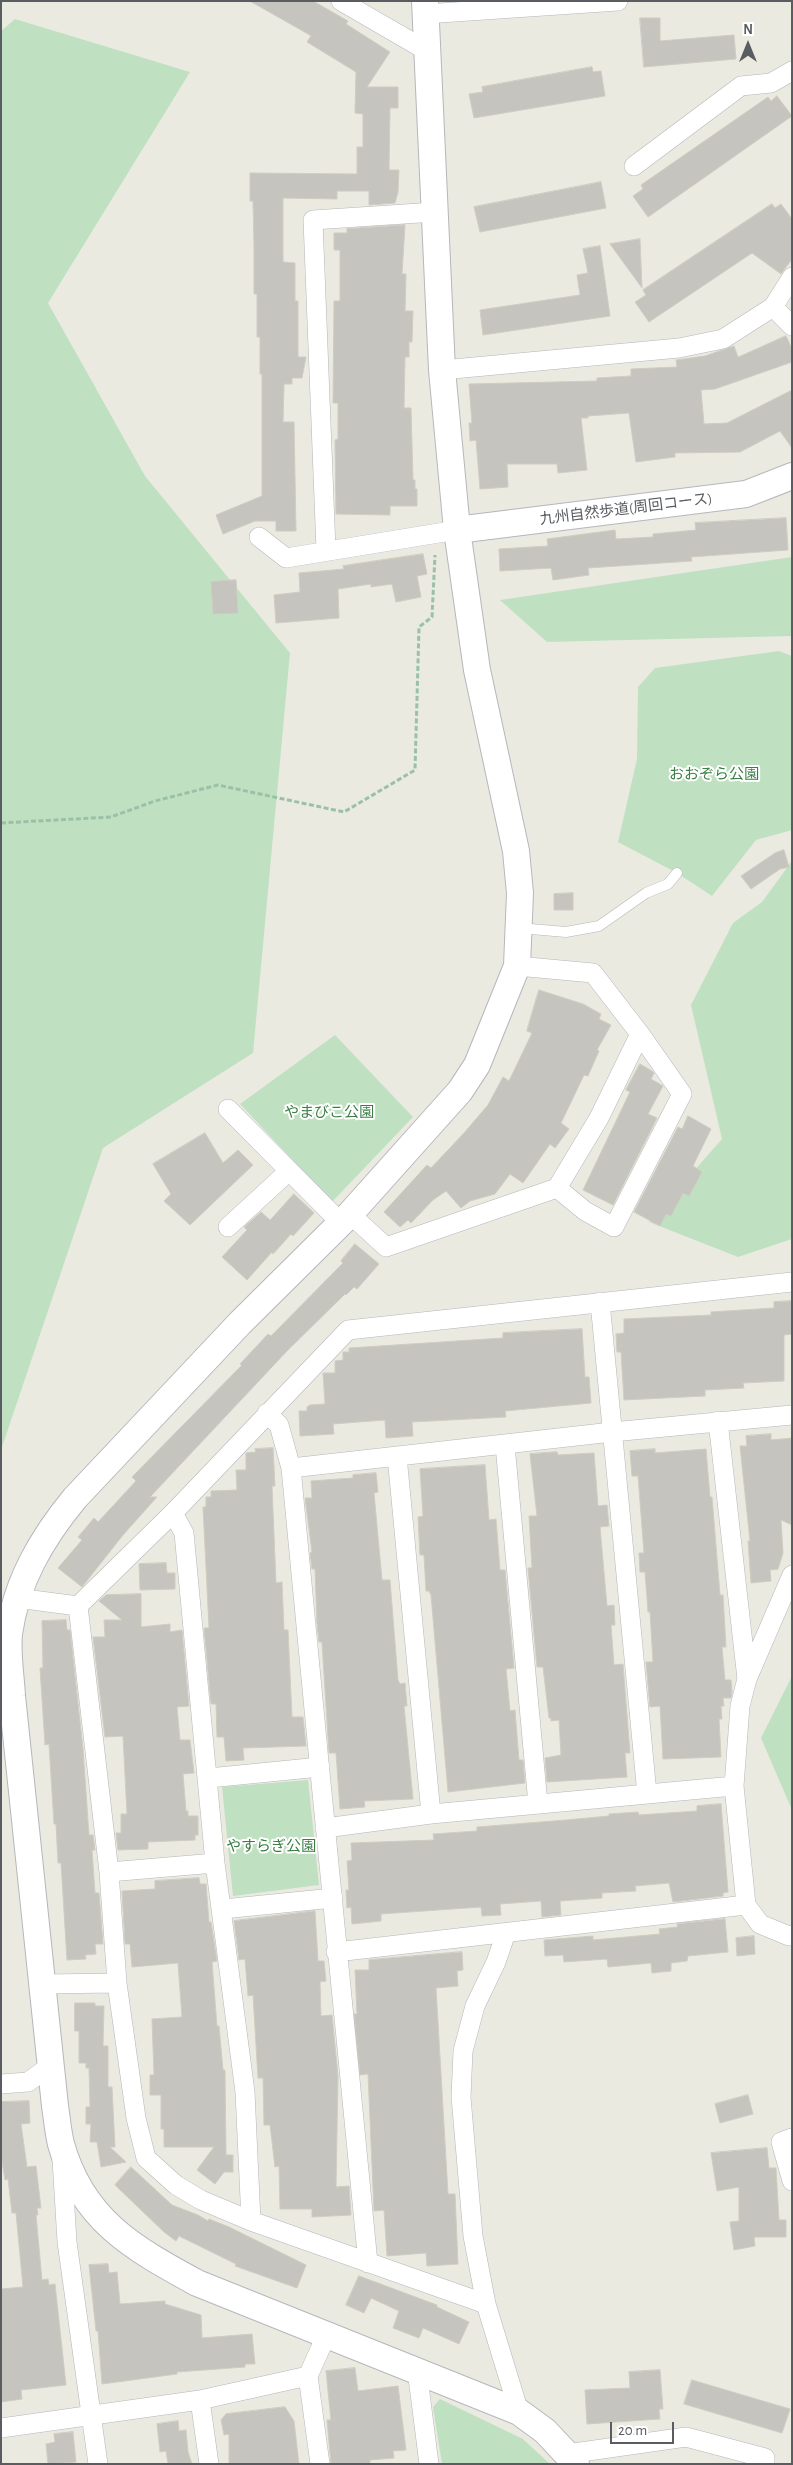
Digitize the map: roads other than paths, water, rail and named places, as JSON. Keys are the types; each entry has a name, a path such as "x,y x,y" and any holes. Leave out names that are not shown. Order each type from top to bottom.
{"street":[{"path":"341,1 429,52"},
{"path":"98,2464 66,2242 61,2143 50,2066 12,1696 9,1636 17,1598 36,1553 50,1528 75,1498 240,1323 345,1218 460,1091 477,1065 517,966 520,893 516,851 446,531 442,370 429,52 425,8 618,1"},
{"path":"634,166 741,86 771,83 792,71"},
{"path":"326,550 313,220 435,212"},
{"path":"442,370 679,348 723,339 773,307 792,276"},
{"path":"773,307 792,326"},
{"name":"九州自然歩道(周回コース)","path":"446,531 746,494 792,476"},
{"path":"259,537 286,558 446,531"},
{"path":"517,966 593,973 640,1034 682,1094 614,1227 585,1211 557,1188"},
{"path":"228,1110 290,1171 345,1218 386,1247 557,1188 599,1118 640,1034"},
{"path":"228,1227 290,1171"},
{"path":"78,1606 173,1513 348,1330 792,1282"},
{"path":"600,1302 647,1794"},
{"path":"267,1413 279,1425 291,1468 325,1828 334,1898 336,1952 368,2263"},
{"path":"291,1468 792,1414"},
{"path":"718,1422 747,1679"},
{"path":"505,1445 538,1804"},
{"path":"397,1456 431,1814"},
{"path":"173,1513 184,1533 209,1778 215,1863 223,1909 245,2092 251,2221"},
{"path":"792,1575 747,1679 740,1706 734,1786 746,1905 760,1924 789,1936 792,1935"},
{"path":"17,1598 78,1606"},
{"path":"78,1606 109,1872 117,1983 136,2118 146,2158 176,2185 201,2200 251,2221 486,2304"},
{"path":"209,1778 320,1767"},
{"path":"325,1828 431,1814 734,1786"},
{"path":"109,1872 215,1863"},
{"path":"223,1909 334,1898"},
{"path":"336,1952 746,1905"},
{"path":"506,1933 496,1962 475,2006 463,2050 461,2097 473,2236 486,2304 519,2412"},
{"path":"43,1984 117,1983"},
{"path":"1,2084 28,2082 50,2066"},
{"path":"792,2138 781,2142 792,2181"},
{"path":"61,2143 73,2176 90,2204 120,2237 148,2256 197,2283 519,2412 545,2431 572,2459 686,2437 766,2458 765,2464"},
{"path":"320,2464 308,2376 326,2336"},
{"path":"417,2370 429,2464"},
{"path":"1,2428 200,2400 308,2376"},
{"path":"200,2400 209,2464"}],"lane":[{"path":"518,928 566,932 600,926 646,893 668,884 677,873"}],"park label":[{"name":"おおぞら公園","path":"714,774"},
{"name":"やまびこ公園","path":"329,1112"},
{"name":"やすらぎ公園","path":"271,1846"}]}
